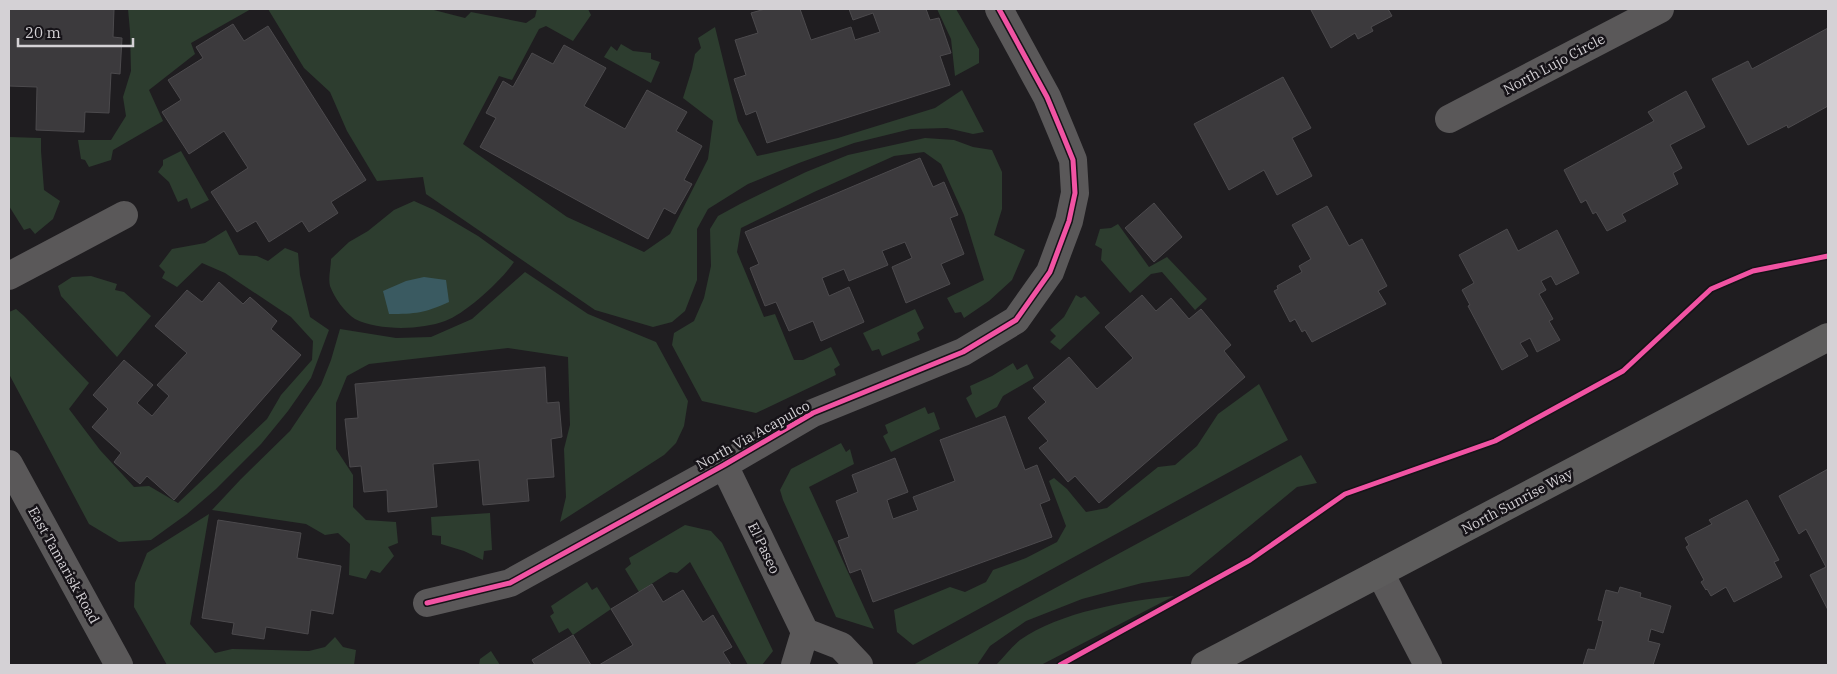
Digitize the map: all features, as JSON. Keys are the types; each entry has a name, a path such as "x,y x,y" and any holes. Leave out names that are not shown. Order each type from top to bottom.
{"main road":[{"name":"North Sunrise Way","path":"1205,665 1828,337"}],"street":[{"name":"North Via Acapulco","path":"428,603 510,583 724,465 813,413 964,352 1016,320 1050,272 1069,222 1074,193 1073,160 1047,97 999,9"},
{"name":"North Lujo Circle","path":"1449,119 1660,9"},
{"path":"9,276 124,215"},
{"name":"East Tamarisk Road","path":"9,464 119,665"},
{"name":"El Paseo","path":"724,465 805,632"},
{"path":"1380,573 1428,665"},
{"path":"795,665 805,632 841,646 859,665"}],"green space":[{"path":"128,9 251,9 191,43 195,54 149,90 163,121 113,150 111,160 89,167 85,160 81,159 78,140 111,140 126,116 123,97 131,71"},
{"path":"268,9 430,9 465,18 471,12 526,23 535,17 537,9 588,9 591,15 573,41 546,26 539,29 512,80 499,76 463,144 567,217 644,252 670,234 708,159 713,121 683,98 695,54 701,48 698,38 715,27 738,121 757,156 838,138 935,108 962,90 984,132 973,134 947,128 911,129 854,143 748,184 708,209 697,229 697,280 685,311 672,322 653,327 595,310 426,194 423,177 377,181 347,131 330,92 304,68"},
{"path":"937,9 956,9 979,49 979,63 955,76 951,39"},
{"path":"621,44 633,51 651,53 651,59 660,62 651,83 604,57 611,46 617,51"},
{"path":"9,137 41,138 44,190 60,201 53,219 35,234 30,228 24,230 9,206"},
{"path":"925,138 954,140 973,147 992,150 1002,172 1002,209 994,235 1025,250 1012,280 989,301 964,318 961,312 955,313 947,298 984,280 964,215 941,164 924,152 894,156 741,228 737,252 764,317 775,314 794,360 803,360 831,347 840,365 834,369 836,375 756,413 702,401 672,345 674,333 694,321 704,298 711,266 710,229 718,216 806,172 848,155"},
{"path":"181,151 209,200 191,209 187,198 178,202 169,182 158,172 163,165 163,160"},
{"path":"414,201 434,210 478,236 514,262 482,296 463,311 445,321 424,326 400,328 376,326 355,319 340,304 330,286 331,259 349,242 368,231 394,210"},
{"path":"1118,224 1149,267 1167,257 1207,299 1195,310 1162,272 1151,274 1130,293 1101,260 1102,249 1095,245 1100,229 1111,228"},
{"path":"226,230 239,255 257,256 268,261 285,248 298,253 300,275 310,317 329,330 311,378 288,411 261,444 216,489 187,514 151,540 119,542 89,524 9,374 9,312 16,309 24,316 89,383 69,409 100,450 134,487 149,486 178,503 267,419 281,395 312,360 313,341 291,317 225,273 202,263 177,287 162,278 165,272 159,266 172,249 205,243"},
{"path":"525,272 588,314 656,342 688,401 684,426 676,443 664,455 560,522 566,497 564,449 570,425 568,357 508,348 369,364 347,376 336,403 336,449 353,475 353,507 366,520 396,522 398,543 388,547 394,556 380,573 371,570 366,579 349,575 350,544 338,533 325,535 306,524 212,510 290,431 321,385 340,329 396,338 431,337 472,319"},
{"path":"91,276 117,284 115,290 124,292 151,316 117,357 61,296 58,286 72,277"},
{"path":"1076,295 1081,298 1085,296 1100,313 1060,350 1050,342 1056,336 1050,330 1064,317"},
{"path":"915,309 924,328 917,333 920,340 882,356 879,349 872,351 863,333"},
{"path":"1013,363 1017,370 1027,364 1034,378 1003,396 997,407 976,418 966,398 972,394 970,386 992,376"},
{"path":"1259,384 1288,440 913,645 897,632 894,610 950,587 965,592 986,582 993,570 1026,558 1057,542 1066,526 1049,481 1054,478 1067,489 1086,512 1107,508 1158,467 1175,465 1197,446 1218,414"},
{"path":"925,407 928,414 934,412 940,429 891,452 883,436 888,433 885,425"},
{"path":"841,443 846,452 850,449 854,464 809,487 874,629 836,617 780,490 791,469"},
{"path":"1301,455 1317,483 1297,487 1189,576 1142,583 1082,599 1026,621 990,646 977,665 913,665"},
{"path":"490,513 492,550 484,551 483,560 464,551 441,544 441,536 432,535 431,517"},
{"path":"209,514 190,624 215,653 232,649 309,651 325,647 335,637 343,647 356,650 354,665 167,665 134,607 135,583 147,553"},
{"path":"685,525 711,531 722,543 773,651 762,665 748,665 690,562 677,573 670,572 639,592 625,569 631,564 629,558"},
{"path":"587,582 592,590 597,587 611,609 573,635 568,628 559,633 550,616 554,613 551,606"},
{"path":"1174,596 1041,665 996,665 1020,640 1054,622 1094,609"},
{"path":"491,651 500,665 479,665 480,659"}],"water":[{"path":"424,277 446,280 449,302 420,312 389,314 383,291 406,281"}],"building":[{"path":"9,9 114,9 113,37 122,38 120,74 111,73 109,113 85,112 84,132 36,130 37,87 9,86"},
{"path":"765,9 800,9 811,40 851,27 855,40 880,32 873,13 853,20 849,9 926,9 930,20 939,18 951,53 940,56 950,85 767,143 756,111 746,115 734,79 746,75 735,40 758,33 751,13"},
{"path":"1388,9 1392,16 1371,27 1373,31 1358,39 1355,33 1331,48 1311,10"},
{"path":"233,24 244,41 268,26 366,180 331,202 338,213 309,232 302,221 269,242 256,221 237,232 211,192 248,168 224,131 189,154 162,112 181,100 168,80 203,58 196,47"},
{"path":"1828,28 1828,106 1788,128 1787,125 1748,145 1712,79 1748,61 1752,69"},
{"path":"564,45 606,68 584,106 625,129 647,90 687,112 676,131 702,146 684,180 692,184 675,214 664,208 648,239 480,147 496,118 486,113 503,81 513,87 532,53 553,64"},
{"path":"1283,77 1311,128 1292,138 1312,176 1277,195 1264,170 1229,190 1194,124"},
{"path":"1686,91 1705,127 1670,145 1682,168 1673,173 1678,184 1622,214 1626,221 1607,231 1596,212 1593,214 1586,200 1581,203 1564,170 1654,121 1648,112"},
{"path":"920,158 933,187 944,182 958,215 950,218 964,254 941,264 950,284 906,303 892,267 912,258 905,242 882,251 888,265 849,281 844,269 822,278 829,296 849,287 864,322 821,341 813,321 789,331 776,302 765,306 750,268 759,264 745,232"},
{"path":"1154,203 1182,237 1154,262 1125,228"},
{"path":"1327,206 1349,246 1362,239 1387,286 1378,291 1386,304 1312,342 1305,330 1302,332 1295,319 1290,322 1274,291 1278,289 1277,286 1302,272 1299,266 1311,259 1292,225"},
{"path":"1507,229 1518,251 1557,230 1579,273 1556,285 1551,276 1541,281 1546,290 1539,294 1553,319 1549,321 1560,340 1537,352 1530,338 1520,343 1528,356 1502,370 1468,306 1470,305 1462,290 1474,283 1459,255"},
{"path":"219,282 243,304 250,297 277,321 271,329 301,355 174,500 147,476 140,484 114,462 121,453 92,427 108,409 93,395 124,360 153,385 137,403 152,416 169,396 157,385 187,353 155,326 187,290 202,302"},
{"path":"1142,295 1156,311 1171,298 1189,319 1201,309 1231,345 1224,351 1245,377 1099,503 1075,476 1068,482 1039,448 1048,441 1028,418 1046,402 1033,388 1069,357 1097,389 1133,358 1105,327"},
{"path":"545,367 547,403 559,402 562,437 551,439 554,477 527,479 529,501 483,505 479,460 433,464 437,507 388,512 387,490 364,492 361,466 350,467 345,419 358,418 355,384"},
{"path":"1005,416 1025,470 1037,465 1050,500 1040,504 1052,537 873,602 861,569 850,573 838,541 849,537 836,501 858,492 852,475 895,458 908,492 887,500 893,519 918,510 913,497 955,481 940,440"},
{"path":"1828,469 1828,610 1810,575 1826,567 1806,529 1799,534 1779,496"},
{"path":"1747,500 1779,560 1774,562 1782,577 1734,602 1726,587 1711,596 1706,590 1701,582 1704,580 1686,547 1689,545 1685,538 1712,524 1709,520"},
{"path":"218,520 301,533 297,558 341,566 333,614 311,610 308,634 266,627 264,639 232,634 234,623 202,618"},
{"path":"652,584 663,602 683,590 703,622 713,615 732,647 723,652 731,665 599,665 633,645 611,609"},
{"path":"1620,587 1641,593 1640,597 1671,606 1663,633 1651,629 1648,641 1660,644 1653,665 1583,665 1588,649 1595,650 1603,621 1598,620 1606,590 1618,593"},
{"path":"573,635 591,665 535,665 532,660"}],"cycle path":[{"path":"427,603 510,583 724,465 813,413 963,352 1016,320 1050,272 1069,221 1075,193 1073,160 1062,133 1047,97 999,9"},
{"path":"1060,665 1250,560 1345,494 1495,441 1623,371 1711,289 1753,271 1828,256"}]}
